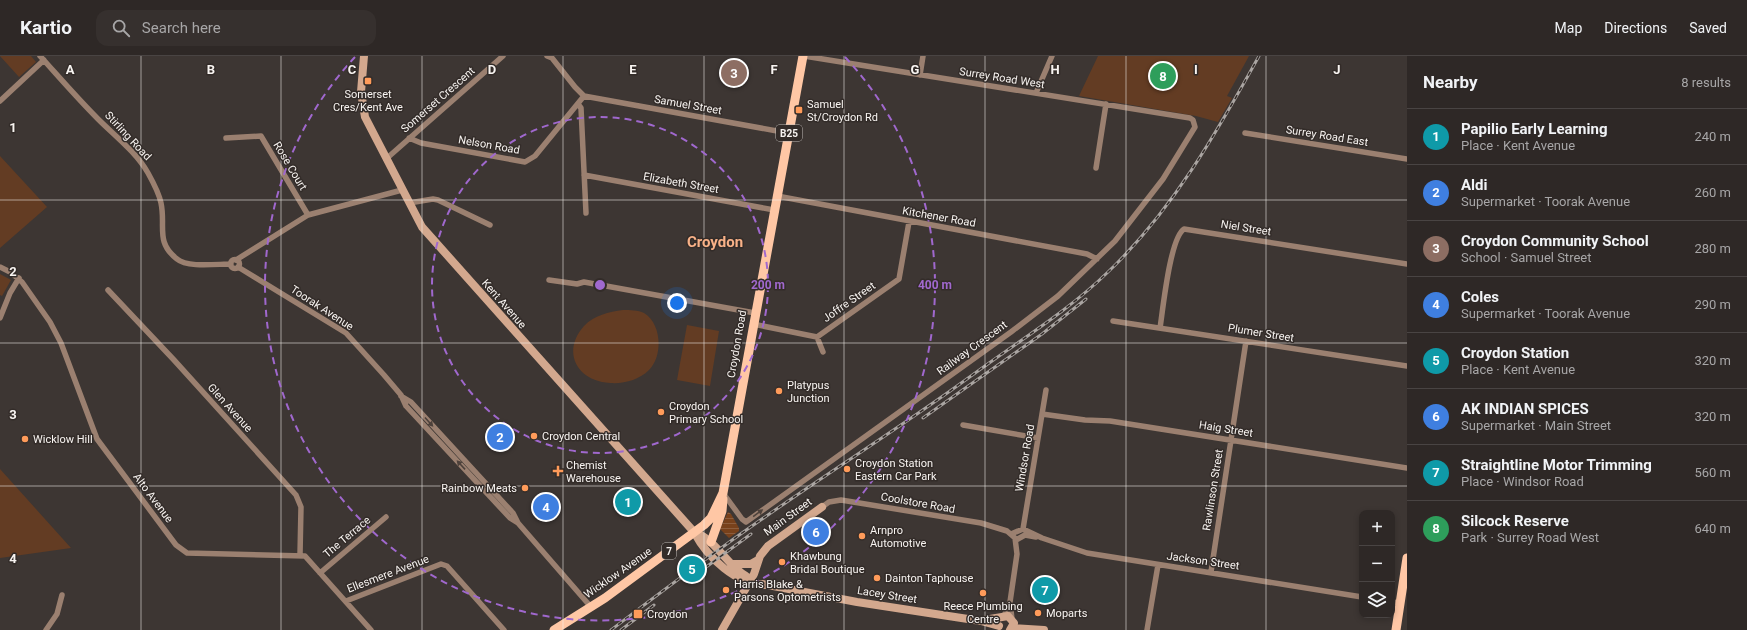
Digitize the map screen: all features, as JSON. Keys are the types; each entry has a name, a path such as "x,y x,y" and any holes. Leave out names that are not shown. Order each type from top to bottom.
{"main road":[{"name":"Kent Avenue","path":"364,56 361,92 363,108 408,203 425,231 694,532 720,565 750,580"},
{"name":"Croydon Road","path":"694,532 711,518 723,493 788,133 804,56"},
{"path":"711,542 722,511 723,493"},
{"name":"Main Street","path":"722,630 750,580 762,552 822,507"},
{"name":"Kent Avenue","path":"694,532 705,536 731,564 750,580"},
{"name":"Wicklow Avenue","path":"554,630 591,607 694,532"},
{"path":"1396,630 1396,602 1405,581 1407,558"},
{"path":"731,564 751,564 758,560"},
{"name":"Lacey Street","path":"750,580 766,585 1005,625 1044,630"}],"street":[{"name":"Somerset Crescent","path":"386,159 503,56"},
{"path":"547,56 552,58 575,88 584,96"},
{"name":"Surrey Road West","path":"804,56 1190,118 1195,123"},
{"path":"920,75 923,56"},
{"path":"1036,93 1052,56"},
{"path":"0,101 42,58"},
{"name":"Stirling Road","path":"42,58 97,118 136,156 147,171 160,195 162,204 163,242 176,259 186,264 231,264"},
{"name":"Nelson Road","path":"409,138 421,144 525,162 535,156 584,96"},
{"name":"Samuel Street","path":"584,96 788,133"},
{"path":"578,104 581,108 586,214"},
{"path":"1096,168 1106,104"},
{"name":"Railway Crescent","path":"723,493 742,519 746,522 1011,332 1058,296 1115,240 1163,179 1194,129 1195,123"},
{"name":"Surrey Road East","path":"1245,133 1407,159"},
{"name":"Rose Court","path":"226,138 261,136 308,215"},
{"name":"Elizabeth Street","path":"584,175 774,210"},
{"path":"236,260 239,263 238,267 233,268 231,264 232,260 236,260 308,215 402,190"},
{"name":"Kitchener Road","path":"777,196 909,222 1087,254 1097,259"},
{"path":"408,203 433,199 438,200 490,224"},
{"name":"Joffre Street","path":"753,324 816,337 899,279 909,222"},
{"name":"Niel Street","path":"1160,328 1168,278 1177,238 1184,229 1407,264"},
{"name":"Alto Avenue","path":"0,267 19,278 57,335 97,439 181,550 188,553 300,555"},
{"name":"Toorak Avenue","path":"238,267 346,333 401,395 406,406 510,518 518,523 591,607"},
{"path":"0,318 8,298 19,278"},
{"path":"549,280 577,284 584,282 755,313"},
{"name":"Glen Avenue","path":"108,290 174,360 296,495 301,507 300,555"},
{"name":"Plumer Street","path":"1113,321 1407,366"},
{"path":"816,337 823,352"},
{"name":"Rawlinson Street","path":"1211,572 1246,341"},
{"name":"Windsor Road","path":"1023,529 1046,390"},
{"name":"Haig Street","path":"1042,414 1085,420 1110,421 1407,468"},
{"path":"963,425 1038,438"},
{"name":"Coolstore Road","path":"822,507 829,502 843,501 981,523 1001,528 1011,534"},
{"name":"The Terrace","path":"320,573 386,517"},
{"path":"1005,625 1017,554 1016,540 1011,534 1023,529 1042,538"},
{"path":"1016,540 1025,535 1042,538"},
{"name":"Jackson Street","path":"1042,538 1087,553 1359,597"},
{"path":"300,555 305,556 371,630"},
{"name":"Ellesmere Avenue","path":"346,601 441,564 446,566 504,630"},
{"path":"1147,630 1158,565"},
{"path":"46,630 57,614 62,595"}],"shaded area":[{"path":"0,56 31,56 36,62 19,77"},
{"path":"1098,56 1249,56 1227,96 1232,98 1218,122 1196,116 1079,96"},
{"path":"0,156 47,207 0,248"},
{"path":"0,274 11,280 2,296 0,295"},
{"path":"623,310 639,311 650,318 657,332 657,357 649,370 636,379 615,383 598,381 581,371 576,364 573,355 577,336 584,326 592,319"},
{"path":"687,325 719,331 710,386 677,380"},
{"path":"0,469 71,548 0,558"},
{"path":"728,512 731,514 739,528 739,531 729,538 720,529"}],"railway":[{"path":"611,630 755,524 940,398 1041,326 1092,287 1131,248 1173,197 1210,142 1259,56"},
{"path":"923,418 1042,334 1086,299"},
{"path":"698,573 751,534"},
{"path":"621,630 654,605"}],"place":[{"name":"Croydon Community School","path":"734,73"},
{"name":"Silcock Reserve","path":"1163,76"},
{"name":"Somerset Cres/Kent Ave","path":"368,81"},
{"name":"Samuel St/Croydon Rd","path":"799,110"},
{"name":"Platypus Junction","path":"779,391"},
{"name":"Croydon Primary School","path":"661,412"},
{"name":"Croydon Central","path":"534,436"},
{"name":"Aldi","path":"500,437"},
{"name":"Wicklow Hill","path":"25,439"},
{"name":"Croydon Station Eastern Car Park","path":"847,469"},
{"name":"Chemist Warehouse","path":"558,471"},
{"name":"Rainbow Meats","path":"525,488"},
{"name":"Papilio Early Learning","path":"628,502"},
{"name":"Coles","path":"546,507"},
{"name":"AK INDIAN SPICES","path":"816,532"},
{"name":"Arnpro Automotive","path":"862,536"},
{"name":"Khawbung Bridal Boutique","path":"782,562"},
{"name":"Croydon Station","path":"692,569"},
{"name":"Dainton Taphouse","path":"877,578"},
{"name":"Harris Blake & Parsons Optometrists","path":"726,590"},
{"name":"Straightline Motor Trimming","path":"1045,590"},
{"name":"Reece Plumbing Centre","path":"983,593"},
{"name":"Moparts","path":"1038,613"},
{"name":"Croydon","path":"638,614"}],"district":[{"name":"Croydon","path":"715,242"}]}
